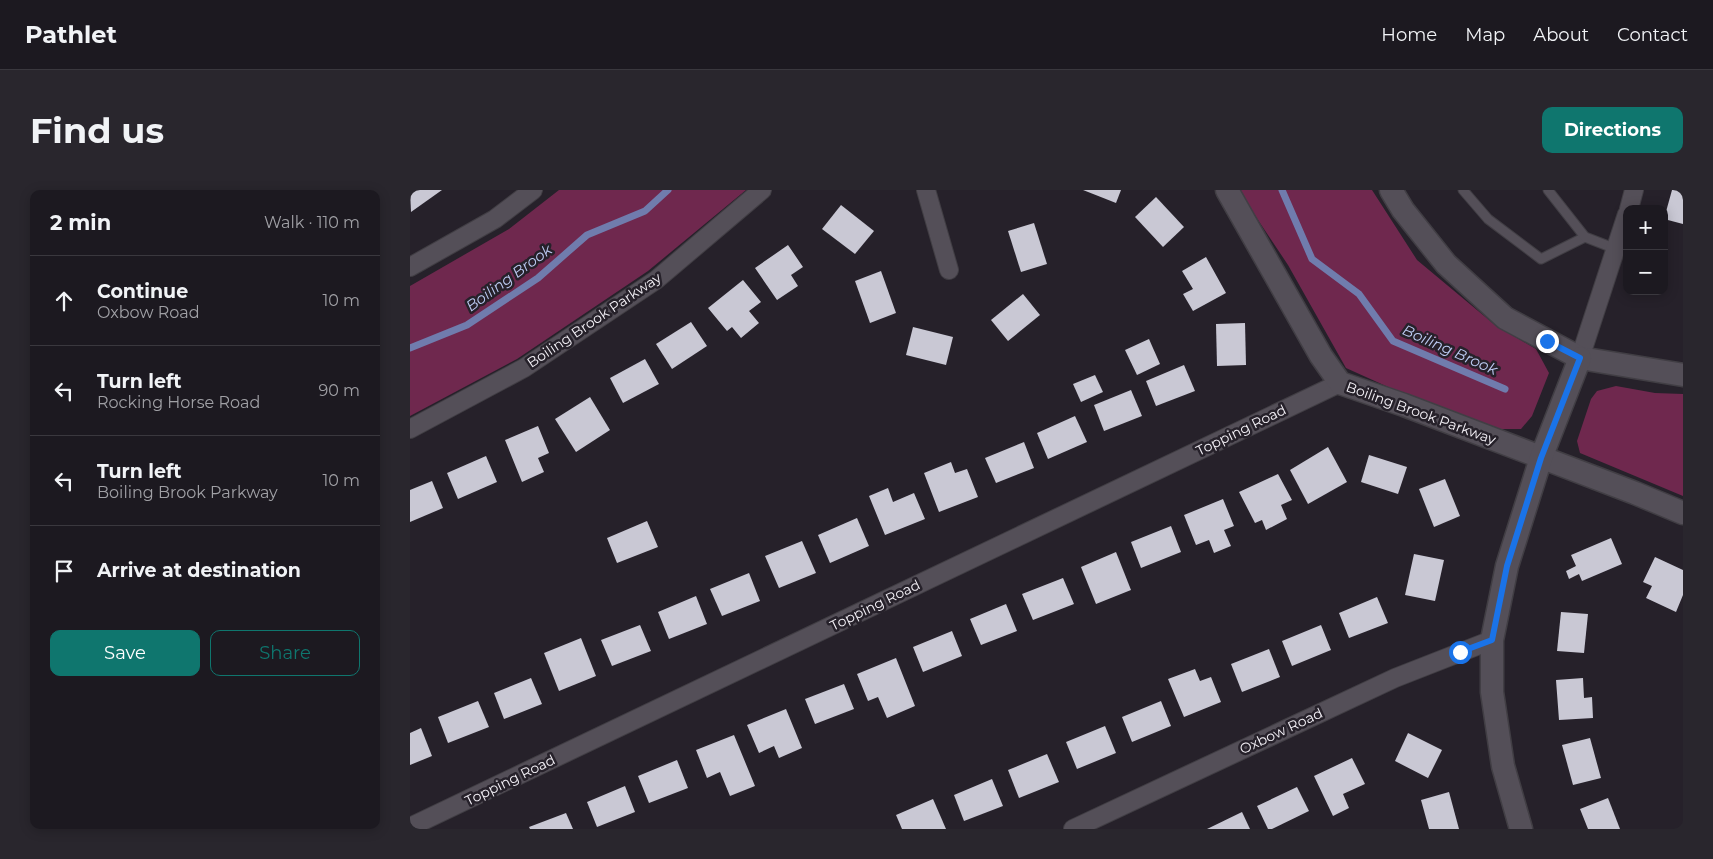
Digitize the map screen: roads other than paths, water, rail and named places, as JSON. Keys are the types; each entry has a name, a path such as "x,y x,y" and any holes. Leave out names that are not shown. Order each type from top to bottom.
{"street":[{"path":"410,267 495,219 532,190"},
{"name":"Boiling Brook Parkway","path":"410,429 524,368 656,280 762,190"},
{"path":"926,190 949,270"},
{"name":"Boiling Brook Parkway","path":"1227,190 1321,356 1340,383 1404,405 1683,513"},
{"path":"1391,190 1403,210 1446,264 1506,318 1580,358 1683,375"},
{"path":"1629,205 1634,190"},
{"path":"1521,829 1503,766 1492,692 1492,640 1507,566 1541,458 1580,358 1623,226"},
{"name":"Topping Road","path":"410,827 1340,383"},
{"name":"Oxbow Road","path":"1073,829 1395,678 1492,640"}],"lane":[{"path":"1463,190 1488,219 1541,259 1585,237"},
{"path":"1548,190 1585,237 1616,248"}],"waterway":[{"name":"Boiling Brook","path":"410,348 467,325 538,278 587,235 645,211 668,190"},
{"name":"Boiling Brook","path":"1282,190 1312,259 1359,294 1393,341 1505,389"}]}
